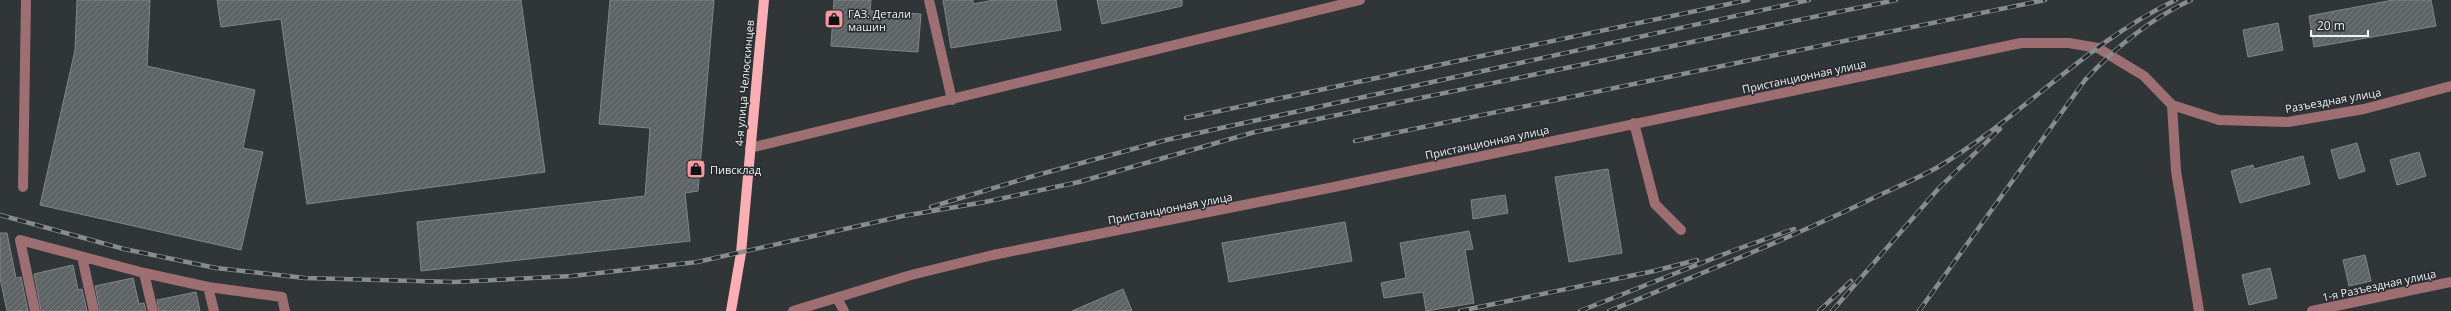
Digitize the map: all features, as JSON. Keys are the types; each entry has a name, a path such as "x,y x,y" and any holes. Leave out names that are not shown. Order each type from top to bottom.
{"main road":[{"name":"4-я улица Челюскинцев","path":"731,311 741,257 764,0"}],"street":[{"path":"23,187 26,0"},
{"path":"929,0 952,100"},
{"path":"750,148 952,100 1223,32 1360,0"},
{"name":"Пристанционная улица","path":"794,311 911,274 993,255 1334,188 1634,123 2021,43 2069,43 2098,48 2144,76 2172,106"},
{"name":"Разъездная улица","path":"2172,106 2219,120 2288,122 2364,109 2451,86"},
{"path":"2172,106 2176,171 2199,311"},
{"path":"1634,123 1655,204 1681,230"},
{"path":"35,311 20,240 144,273 208,287 282,297 285,311"},
{"path":"82,257 94,311"},
{"path":"144,273 153,311"},
{"name":"1-я Разъездная улица","path":"2312,311 2451,282"},
{"path":"208,287 214,311"},
{"path":"837,298 844,311"}],"building":[{"path":"77,0 150,0 147,66 255,90 243,148 263,152 241,250 40,205 75,50"},
{"path":"217,0 521,0 545,172 307,204 281,19 221,27"},
{"path":"610,0 714,0 698,191 685,193 690,241 421,271 417,222 645,196 650,128 599,124"},
{"path":"834,0 871,0 870,11 921,14 918,52 831,46"},
{"path":"943,0 973,0 973,4 994,0 1056,0 1061,30 951,48"},
{"path":"1097,0 1182,0 1182,6 1102,24"},
{"path":"2393,0 2431,0 2436,26 2314,47 2309,16"},
{"path":"2278,23 2283,50 2248,57 2243,30"},
{"path":"2357,143 2365,171 2339,179 2331,150"},
{"path":"2419,152 2426,176 2397,185 2390,160"},
{"path":"2303,156 2310,184 2240,203 2231,171 2253,165 2254,169"},
{"path":"1608,169 1622,253 1569,262 1555,177"},
{"path":"1505,195 1508,213 1473,219 1471,200"},
{"path":"1345,222 1352,261 1229,282 1222,243"},
{"path":"1469,231 1473,249 1465,250 1474,303 1426,311 1423,292 1384,298 1381,283 1406,278 1400,243"},
{"path":"0,233 7,233 16,278 21,277 28,311 7,311 0,278"},
{"path":"2365,255 2371,281 2349,286 2343,260"},
{"path":"73,265 78,290 82,289 87,311 41,311 34,274"},
{"path":"2270,268 2277,298 2249,305 2242,275"},
{"path":"133,278 139,304 144,303 146,311 100,311 95,286"},
{"path":"1123,289 1132,311 1072,311"},
{"path":"196,292 200,311 159,311 157,300"}],"railway":[{"path":"1186,118 1748,0"},
{"path":"931,207 1030,177 1166,140 1809,0"},
{"path":"0,215 124,249 216,268 305,278 454,282 572,276 697,262 903,216 985,202 1079,182 1255,132 1896,0"},
{"path":"1355,141 2045,0"},
{"path":"1609,311 1802,231 1938,167 1998,126 2113,37 2144,17 2176,0"},
{"path":"1919,311 2085,80 2121,45 2148,25 2176,7 2191,0"},
{"path":"1832,311 1939,188 2000,129"},
{"path":"1580,311 1732,251 1794,229"},
{"path":"1460,311 1654,271 1697,260"},
{"path":"1819,311 1851,281"}],"place":[{"name":"ГАЗ. Детали машин","path":"834,19"},
{"name":"Пивсклад","path":"696,169"}]}
